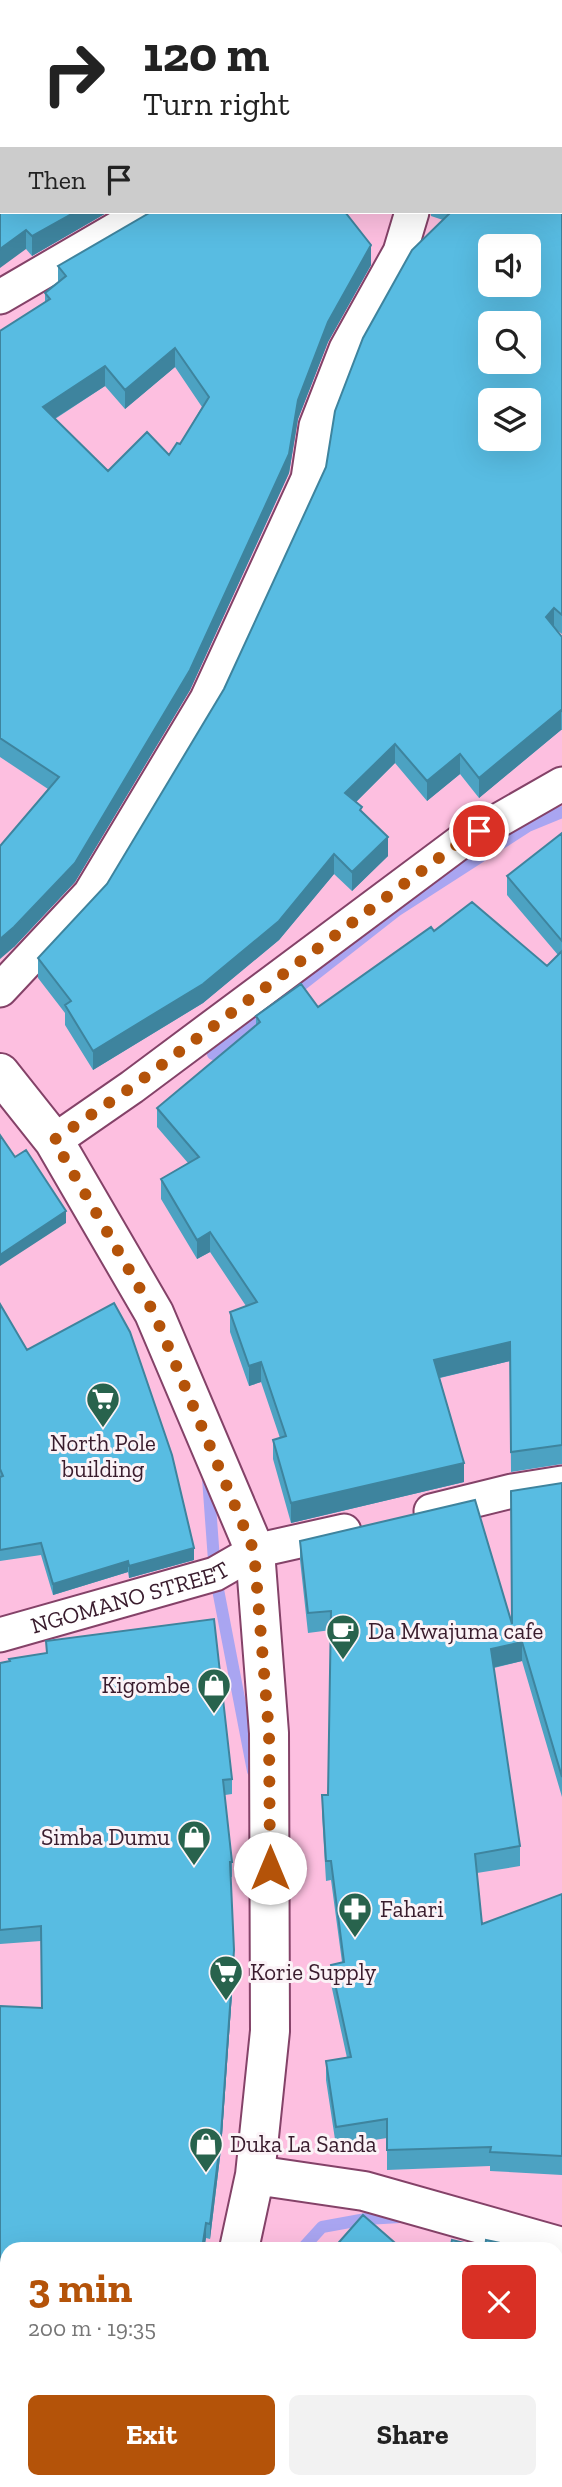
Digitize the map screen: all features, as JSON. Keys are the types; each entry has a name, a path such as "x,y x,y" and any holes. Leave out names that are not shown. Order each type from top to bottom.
{"street":[{"path":"0,297 143,214"},
{"path":"0,990 90,894 207,699 309,478 316,426 346,349 400,251 411,214"},
{"path":"54,1140 132,1087 459,843 562,784"},
{"path":"0,1073 54,1140 154,1313 254,1551 270,1746 270,2031 256,2175 241,2242"},
{"name":"NGOMANO STREET","path":"0,1635 215,1574 254,1551 512,1491 562,1483"},
{"path":"256,2175 364,2191 544,2242"}],"building":[{"path":"0,214 71,214 32,236 26,230 0,249"},
{"path":"148,214 347,214 371,245 328,322 298,400 289,454 190,670 75,863 0,939 0,846 59,777 0,738 0,331 50,299 45,293 66,276 58,266","holes":["175,348 209,397 180,444 177,443 169,455 147,432 108,471 43,407 105,366 125,390"]},
{"path":"449,214 562,214 562,615 554,608 546,617 562,637 562,711 479,778 460,754 427,781 395,744 345,793 362,807 360,810 388,837 352,872 334,854 279,921 203,984 93,1051 65,1005 71,1001 38,958 107,884 224,689 326,467 335,411 363,338 412,250"},
{"path":"562,833 562,941 507,876"},
{"path":"472,902 547,966 562,951 562,1445 511,1452 510,1342 434,1360 464,1463 291,1503 273,1440 286,1436 261,1362 249,1366 230,1312 257,1302 210,1232 197,1240 161,1179 199,1157 157,1108 260,1022 256,1016 301,984 318,1007 431,927 434,931"},
{"path":"0,1135 15,1157 26,1150 66,1211 0,1255"},
{"path":"114,1303 130,1332 172,1455 194,1548 129,1566 128,1561 53,1584 41,1543 0,1550 0,1477 3,1476 0,1469 0,1304 27,1350"},
{"path":"562,1483 562,1777 522,1642 491,1649 520,1846 475,1854 482,1924 562,1894 562,2156 490,2152 491,2147 387,2150 387,2119 336,2127 326,2061 351,2057 331,1965 344,1962 331,1861 326,1861 322,1795 328,1795 331,1611 308,1613 300,1541 475,1500 512,1624 511,1491"},
{"path":"214,1619 232,1779 223,1780 232,1862 234,1950 221,2135 210,2224 206,2223 203,2242 0,2242 0,2006 42,2008 41,1926 0,1930 0,1663 47,1653 46,1641"},
{"path":"363,2215 394,2242 339,2242"}],"waterway":[{"path":"290,994 396,911 528,826 562,812"},
{"path":"213,1054 268,1011"},
{"path":"208,1478 215,1574 253,1771"},
{"path":"308,2242 322,2227 366,2219 400,2217"}],"place":[{"name":"North Pole building","path":"103,1429"},
{"name":"Da Mwajuma cafe","path":"343,1661"},
{"name":"Kigombe","path":"214,1715"},
{"name":"Simba Dumu","path":"194,1867"},
{"name":"Fahari","path":"355,1939"},
{"name":"Korie Supply","path":"226,2002"},
{"name":"Duka La Sanda","path":"206,2174"}],"route":[{"path":"270,1868 269,1733 254,1551 154,1313 54,1140 132,1087 459,843 479,831"}]}
